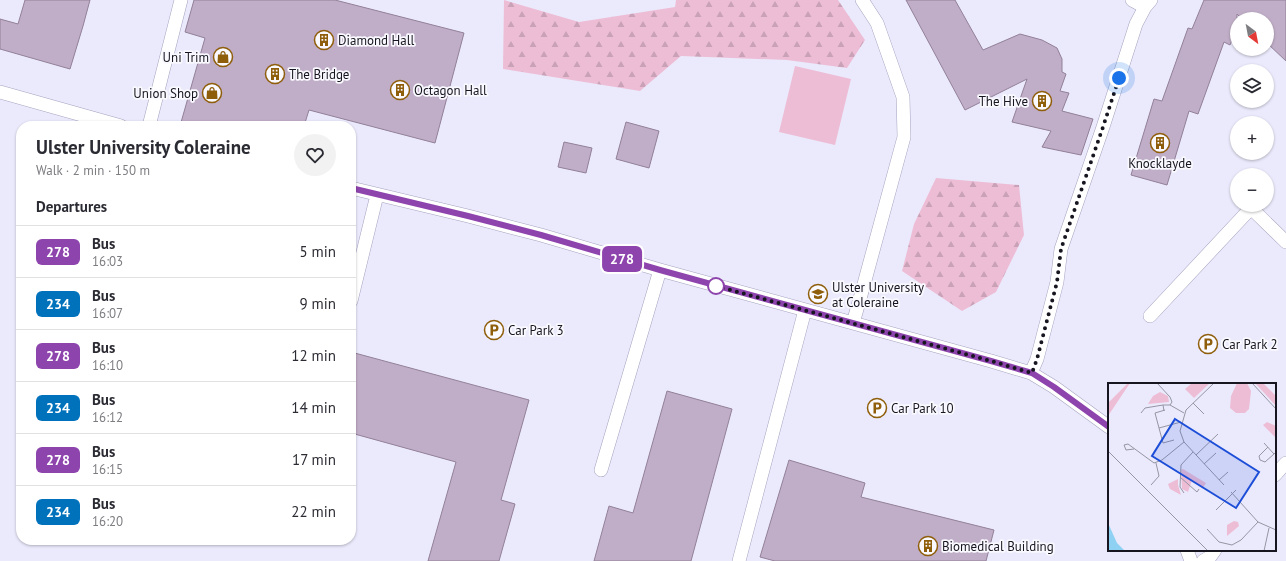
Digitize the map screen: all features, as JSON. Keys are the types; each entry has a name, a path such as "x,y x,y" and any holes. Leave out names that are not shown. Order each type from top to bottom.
{"lane":[{"path":"150,121 181,0"},
{"path":"853,323 904,137 903,97 877,23 862,0"},
{"path":"1032,373 1057,282 1061,249 1103,127 1136,24 1148,4 1132,0"},
{"path":"0,92 103,121"},
{"path":"356,189 541,235 660,270 1032,373 1108,426"},
{"path":"356,281 377,195"},
{"path":"1150,316 1251,208 1286,242"},
{"path":"601,470 660,270"},
{"path":"739,561 805,310"},
{"path":"1276,474 1286,463"},
{"path":"1187,551 1192,561"},
{"path":"1203,561 1210,557 1214,551"}],"green space":[{"path":"504,0 579,22 675,7 676,0 838,0 865,40 847,68 787,60 681,56 640,91 503,69"},
{"path":"795,66 851,79 835,145 779,132"},
{"path":"936,178 1019,185 1024,235 996,292 962,311 902,271 914,224"}],"building":[{"path":"25,0 90,0 70,69 0,49 0,19 18,24"},
{"path":"194,0 335,0 464,33 435,143 356,122 356,121 309,110 306,121 181,121 205,38 185,32"},
{"name":"The Hive","path":"906,0 955,0 983,50 1020,34 1042,40 1057,48 1062,59 1062,72 1066,74 1060,91 1069,93 1062,111 1093,119 1081,155 1042,147 1051,131 1012,122 1027,79 965,110"},
{"path":"1204,0 1286,0 1286,61 1274,50 1274,12 1230,12 1230,45 1224,42 1198,114 1189,111 1167,185 1131,175 1154,99 1162,101 1188,28 1192,29"},
{"path":"626,122 659,131 649,168 616,159"},
{"path":"564,142 592,148 586,173 558,167"},
{"path":"356,353 529,400 501,500 515,504 499,561 428,561 456,462 356,434"},
{"path":"667,391 732,409 691,561 594,561 609,506 633,513"},
{"path":"789,460 865,483 861,497 994,530 986,561 775,561 760,557"}],"bus line":[{"name":"278","path":"356,189 541,235 660,270 1032,373 1108,426"}],"place":[{"name":"Diamond Hall","path":"324,40"},
{"name":"Uni Trim","path":"223,57"},
{"name":"The Bridge","path":"275,74"},
{"name":"Octagon Hall","path":"400,90"},
{"name":"Union Shop","path":"212,93"},
{"name":"The Hive","path":"1042,101"},
{"name":"Knocklayde","path":"1160,143"},
{"name":"Ulster University at Coleraine","path":"818,294"},
{"name":"Car Park 3","path":"494,330"},
{"name":"Car Park 2","path":"1208,344"},
{"name":"Car Park 10","path":"877,408"},
{"name":"Biomedical Building","path":"928,546"}],"route":[{"path":"716,286 1032,373 1057,282 1061,249 1119,78"}]}
